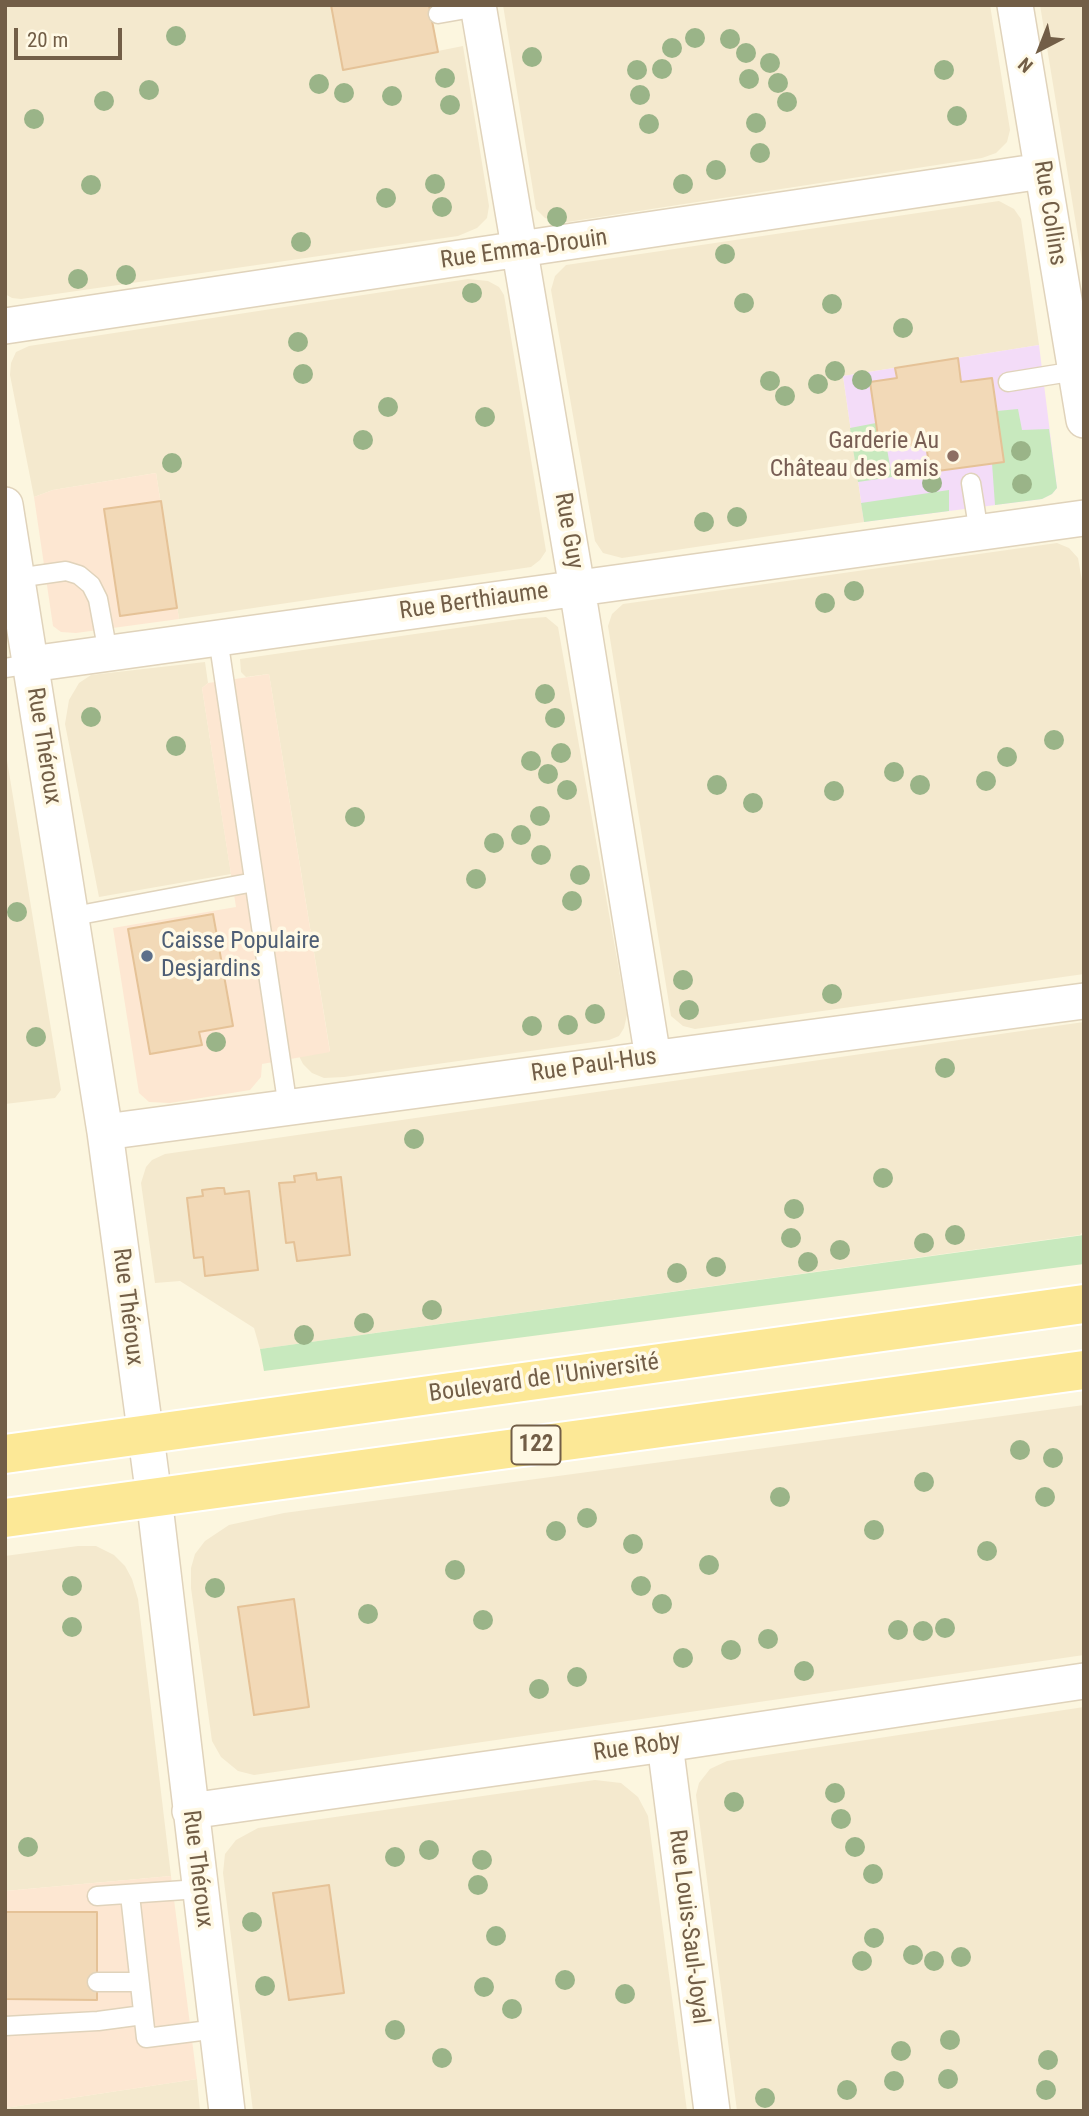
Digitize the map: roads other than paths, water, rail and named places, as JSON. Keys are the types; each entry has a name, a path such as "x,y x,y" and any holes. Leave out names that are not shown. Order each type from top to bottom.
{"main road":[{"name":"Boulevard de l'Université","path":"5,1454 1084,1304"},
{"name":"122","path":"5,1518 1084,1370"}],"street":[{"name":"Rue Collins","path":"1015,5 1084,420"},
{"name":"Rue Guy","path":"478,6 521,250 653,1058"},
{"name":"Rue Emma-Drouin","path":"5,326 1042,171"},
{"name":"Rue Théroux","path":"5,505 18,578 18,666 69,916 105,1132 154,1497 227,2111"},
{"name":"Rue Berthiaume","path":"18,666 1084,518"},
{"name":"Rue Paul-Hus","path":"105,1132 1084,1001"},
{"name":"Rue Roby","path":"190,1811 1084,1681"},
{"name":"Rue Louis-Saul-Joyal","path":"665,1744 712,2111"}],"lane":[{"path":"438,14 478,6"},
{"path":"1008,382 1076,371"},
{"path":"971,483 979,533"},
{"path":"18,578 66,571 79,575 91,585 98,599 108,653"},
{"path":"218,638 288,1108"},
{"path":"69,916 254,882"},
{"path":"97,1896 199,1889"},
{"path":"130,1895 146,2038 217,2029"},
{"path":"97,1982 139,1982"},
{"path":"5,2026 99,2021 143,2015"}],"place":[{"name":"Garderie Au Château des amis","path":"953,456"},
{"name":"Caisse Populaire Desjardins","path":"147,956"}]}
